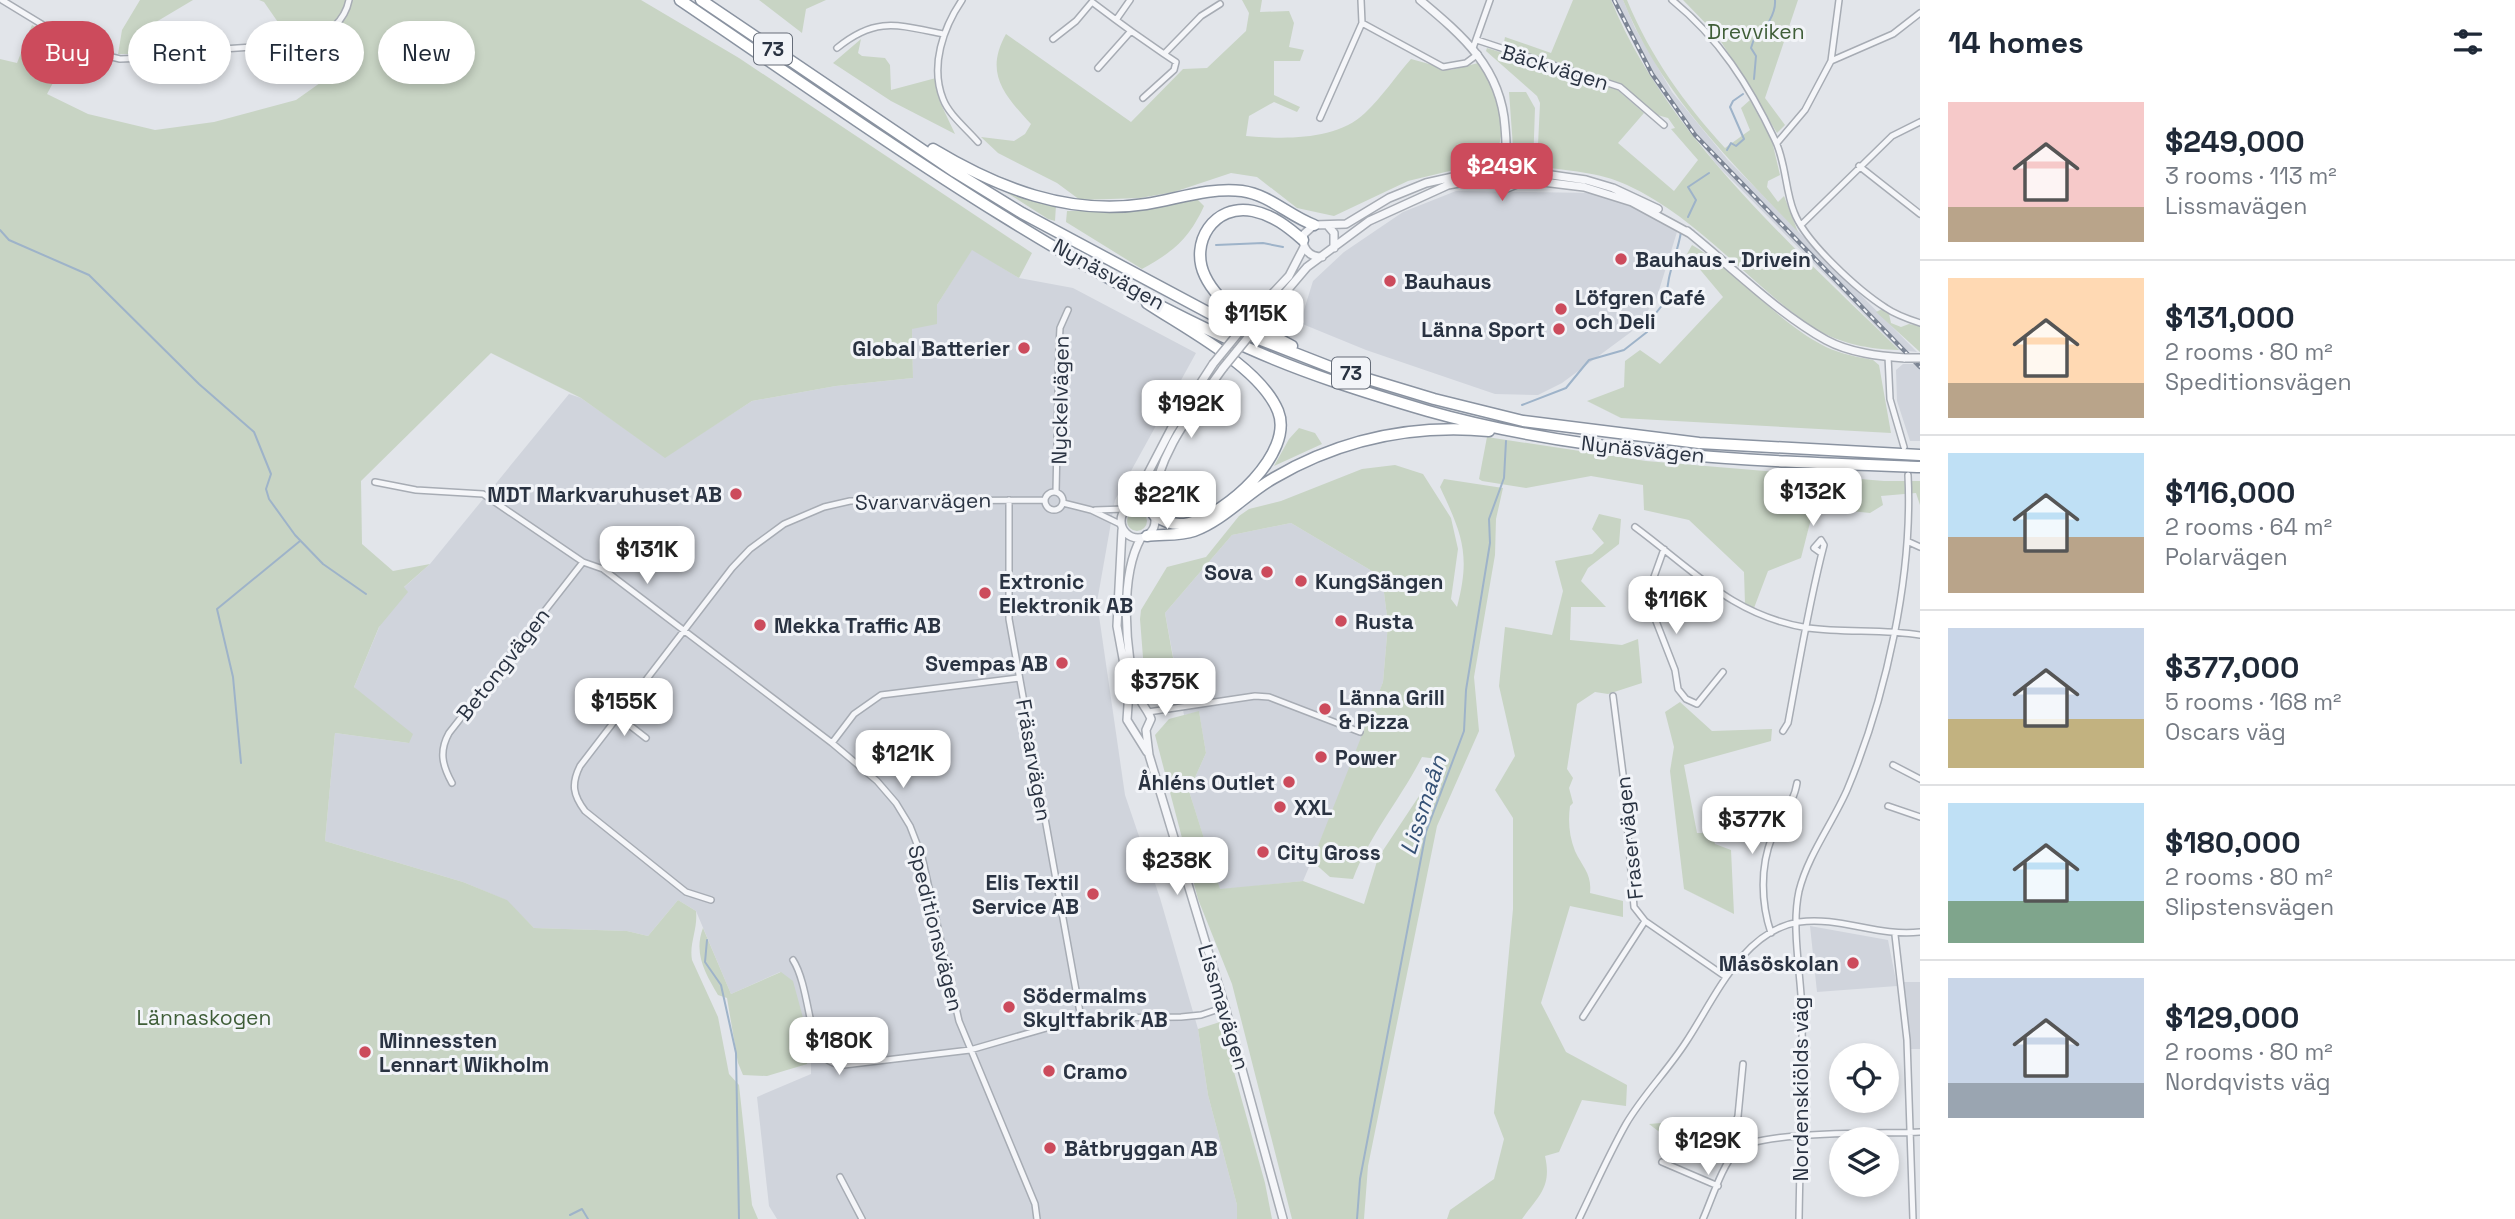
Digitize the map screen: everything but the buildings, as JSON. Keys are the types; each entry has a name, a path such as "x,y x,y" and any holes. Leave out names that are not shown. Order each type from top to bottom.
{"highway":[{"name":"Nynäsvägen","path":"680,0 956,186 1097,271 1247,348 1334,382 1431,412 1526,434 1614,448 1696,456 1920,467"},
{"name":"Nynäsvägen","path":"701,0 955,172 1033,219 1256,338 1338,369 1434,399 1523,421 1699,443 1920,455"},
{"path":"846,98 983,177 1042,199 1111,207 1213,191 1242,191 1274,202 1300,220 1314,225"},
{"path":"1304,244 1265,215 1237,211 1215,219 1206,229 1199,250 1205,277 1241,314 1269,334 1338,369"},
{"path":"1097,271 1236,363 1266,392 1281,423 1281,440 1272,458 1222,505 1190,523 1170,523 1153,513"},
{"path":"1144,537 1192,532 1220,517 1272,479 1306,461 1376,436 1405,430 1460,428 1526,434"}],"street":[{"path":"2,0 84,50 120,59 172,57 230,48 307,43 340,21 349,0"},
{"path":"962,0 943,34 938,64 943,100 978,142"},
{"path":"1116,20 1130,0"},
{"path":"1320,118 1362,23 1361,0"},
{"path":"1420,0 1476,48 1499,92 1506,148 1516,169 1516,185"},
{"path":"1362,23 1443,67 1466,63 1476,48 1490,0"},
{"path":"1672,0 1699,22 1721,47 1777,143 1788,197 1801,225 1875,301 1894,314 1920,323"},
{"path":"1777,143 1805,110 1832,61 1839,0"},
{"path":"1053,39 1076,22 1091,1 1176,62 1174,70 1143,98"},
{"path":"1164,54 1201,16 1220,4"},
{"path":"1832,61 1893,34 1920,13"},
{"path":"837,48 859,32 890,23 943,34"},
{"path":"1098,68 1131,32"},
{"name":"Bäckvägen","path":"1476,48 1620,88 1664,125"},
{"path":"1801,225 1858,166 1892,136 1920,122"},
{"path":"1495,181 1506,148"},
{"path":"1091,510 1125,509 1132,504 1171,429 1213,364 1289,276 1304,244 1304,234 1314,225 1329,227 1346,224 1389,198 1426,183 1500,166 1586,180 1613,188 1654,206 1793,318 1828,341 1858,352 1920,358"},
{"path":"1858,166 1920,214"},
{"path":"1063,503 1091,510 1121,527 1132,538 1144,537 1154,527 1153,513 1160,466 1197,404 1223,368 1307,267 1334,250 1346,237 1369,221 1448,185 1486,178 1505,189 1525,180 1546,180 1612,194 1651,210 1691,234"},
{"path":"1329,227 1336,242 1334,250"},
{"path":"1304,244 1315,257 1323,257"},
{"name":"Nyckelvägen","path":"1056,492 1059,337 1068,310"},
{"path":"1888,356 1890,399 1904,447"},
{"name":"Nordenskiölds väg","path":"1799,1219 1802,1014 1799,892 1806,869 1846,792 1859,757 1894,631 1909,542 1908,475"},
{"path":"375,482 416,490 483,494 583,562"},
{"path":"1056,492 1061,495 1063,503 1054,510 1047,506 1045,500 1048,494 1056,492"},
{"name":"Fräsarvägen","path":"1009,500 1008,607 1081,1018"},
{"name":"Svarvarvägen","path":"711,900 686,892 585,811 577,800 573,779 580,766 750,549 803,515 850,501 1045,500"},
{"path":"1132,504 1146,506 1153,513"},
{"path":"1121,527 1125,509"},
{"name":"Lissmavägen","path":"1121,527 1117,626 1129,691 1128,724 1149,755"},
{"path":"1635,527 1725,598 1759,615 1805,627 1894,631 1920,635"},
{"name":"Lissmavägen","path":"1144,537 1132,564 1128,617 1130,659 1146,711 1149,755 1225,1007 1283,1219"},
{"path":"1909,542 1920,547"},
{"path":"1664,549 1650,588 1654,616 1675,670 1678,689 1686,699 1697,704 1723,672"},
{"path":"1783,731 1788,723 1805,627 1822,562 1821,553"},
{"name":"Speditionsvägen","path":"583,562 605,570 832,743 877,781 911,826 922,857 956,1008 970,1050 1035,1204 1037,1219"},
{"name":"Betongvägen","path":"452,783 446,771 442,750 450,733 583,562"},
{"path":"832,743 854,715 881,695 1019,678"},
{"path":"1129,713 1137,708 1146,711 1170,711 1255,696 1269,697 1360,732"},
{"name":"Fraservägen","path":"1613,696 1623,774 1630,885 1634,907 1645,921 1726,977"},
{"path":"1134,731 1148,726 1170,711"},
{"path":"619,717 646,738"},
{"path":"1893,765 1920,779"},
{"path":"1771,933 1763,866 1797,783"},
{"path":"1888,806 1920,817"},
{"path":"1583,1017 1645,921"},
{"path":"1579,1219 1628,1122 1686,1043 1726,977 1751,949 1771,933 1798,922 1824,921 1895,935 1920,932"},
{"path":"1895,935 1907,1040 1913,1219"},
{"path":"793,960 803,975 819,1050 833,1063 844,1065 970,1050 1081,1018 1181,1017 1201,1015 1225,1007"},
{"path":"1737,1150 1729,1140 1738,1116 1743,1064"},
{"path":"1703,1219 1737,1150 1744,1145 1800,1136 1920,1132"},
{"path":"1662,1162 1718,1186"},
{"path":"840,1177 862,1219"}],"shaded area":[{"path":"1611,0 1623,0 1635,28 1672,92 1727,159 1917,352 1899,350 1717,165 1654,83"},
{"path":"1456,191 1594,193 1643,211 1677,232 1656,300 1631,332 1562,383 1538,395 1495,394 1366,350 1300,323 1313,281 1344,252 1403,212"},
{"path":"972,249 1019,278 1073,288 1196,353 1115,500 1097,602 1125,795 1160,898 1198,1029 1208,1095 1237,1205 1237,1219 777,1219 769,1206 757,1097 811,1074 811,1047 780,972 731,994 696,911 678,900 648,936 627,931 534,928 506,900 463,882 325,841 335,733 409,743 354,687 391,599 430,564 569,394 581,398 665,457 752,401 836,386 913,378 912,329 937,305"},
{"path":"1903,364 1920,364 1920,441 1910,441 1897,401 1896,370"},
{"path":"1291,523 1382,577 1388,624 1383,682 1349,774 1303,881 1220,890 1189,791 1206,753 1199,712 1184,715 1165,613 1232,535"},
{"name":"Måsöskolan","path":"1810,926 1888,940 1897,986 1817,992"},
{"path":"1904,982 1920,982 1920,1049 1911,1049"}],"green space":[{"path":"140,0 193,0 158,21 128,21 128,54 118,54 122,30"},
{"name":"Lännaskogen","path":"259,0 641,0 739,58 1032,253 1019,278 972,250 937,305 937,324 912,329 913,378 836,386 752,401 665,458 581,398 491,353 361,481 362,544 393,571 430,564 404,587 408,592 379,627 354,687 413,734 409,743 335,733 325,841 463,882 507,900 534,928 627,931 648,936 678,900 696,911 692,960 718,1017 729,1074 739,1085 752,1205 758,1219 0,1219 0,59 17,63 21,53 21,84 52,84 47,94 88,114 155,130 214,122 296,100 319,84 364,84 364,21 277,21 264,2"},
{"path":"759,0 826,0 806,9 802,33"},
{"path":"1242,0 1262,0 1260,12 1289,11 1294,23 1289,47 1304,50 1300,61 1274,61 1274,95 1300,107 1297,112 1274,102 1249,116 1246,136 1309,136 1340,129 1365,113 1411,59 1451,70 1478,63 1491,85 1502,124 1498,149 1491,161 1408,181 1334,216 1297,208 1257,177 1231,173 1174,192 1140,198 1080,200 1057,183 998,153 981,137 1014,141 1025,134 1031,124 1000,83 997,60 1006,34 1131,122 1183,69 1207,68 1246,31 1249,13"},
{"path":"1573,0 1611,0 1635,49 1664,97 1699,143 1777,231 1899,350 1856,345 1815,329 1768,293 1678,215 1627,185 1595,175 1537,166 1540,103 1537,96 1486,51 1487,48 1614,87 1644,113 1618,143 1674,191 1698,160 1671,129 1675,128 1668,118 1654,114 1623,87 1503,48 1505,37 1551,53"},
{"path":"1623,0 1627,0 1646,40 1669,78 1725,148 1750,130 1741,108 1750,100 1772,141 1780,175 1768,181 1767,187 1778,202 1784,196 1798,232 1722,152 1677,96 1639,34"},
{"name":"Drevviken","path":"1683,0 1798,0 1765,98 1785,125 1777,133 1717,35"},
{"path":"861,39 858,53 862,56 885,58 890,65 891,90 936,78 940,102 955,134 891,101 833,63"},
{"path":"1509,92 1526,92 1535,108 1533,166 1517,159 1513,147"},
{"path":"1001,189 1056,205 1055,221 1048,219"},
{"path":"1196,198 1204,206 1186,236 1163,257 1142,269 1066,222 1067,211 1117,211"},
{"path":"1692,245 1726,269 1808,337 1826,347 1873,360 1879,365 1891,433 1621,418 1587,401 1624,387 1625,361 1640,350 1660,364 1723,297 1687,254"},
{"path":"1882,309 1889,314 1891,323 1901,327 1909,324 1920,326 1920,352 1876,312"},
{"path":"1299,428 1315,433 1322,444 1274,466 1289,439"},
{"path":"1487,437 1646,461 1884,481 1920,481 1920,505 1916,493 1881,496 1883,505 1870,513 1814,507 1801,558 1768,571 1754,608 1745,604 1744,572 1689,520 1644,510 1643,485 1591,476 1526,488 1482,481 1479,479"},
{"path":"1395,465 1423,474 1451,518 1458,549 1451,599 1457,607 1464,559 1459,532 1440,487 1444,479 1503,488 1496,519 1495,555 1474,677 1479,731 1437,826 1368,1166 1364,1219 1292,1219 1232,984 1198,899 1155,735 1169,719 1199,711 1206,753 1189,791 1220,889 1303,881 1364,904 1378,858 1427,784 1438,759 1422,757 1368,847 1353,879 1330,877 1312,861 1383,682 1388,624 1382,577 1291,523 1232,535 1165,613 1180,697 1174,702 1153,704 1146,696 1141,610 1167,567 1206,557 1239,516 1249,509 1281,501 1362,469"},
{"path":"1133,511 1141,511 1147,521 1141,531 1133,531 1127,525 1127,517"},
{"path":"1599,514 1621,519 1619,544 1588,568 1581,581 1606,607 1571,607 1570,640 1622,645 1638,639 1642,683 1608,694 1595,692 1577,704 1567,769 1573,778 1569,788 1573,803 1570,806 1569,823 1571,840 1588,876 1590,893 1623,901 1623,917 1570,906 1541,1003 1566,1052 1627,1085 1626,1106 1582,1100 1559,1152 1545,1156 1545,1183 1539,1197 1522,1219 1447,1219 1450,1210 1494,1179 1504,1139 1494,1113 1513,909 1513,818 1495,790 1515,756 1499,686 1505,627 1552,635 1563,591 1555,561 1592,554 1604,543 1592,529"},
{"path":"1680,702 1712,731 1772,729 1771,741 1684,765 1697,833 1711,833 1715,844 1731,850 1734,914 1684,889 1670,771 1674,747 1665,712"},
{"path":"703,928 731,994 781,972 793,981 811,1047 807,1064 767,1076 743,1075 738,1063 727,998 718,995 702,963 699,946"},
{"path":"1220,1022 1265,1183 1272,1219 1237,1219 1237,1205 1208,1095 1198,1029"},
{"path":"1681,1118 1696,1118 1724,1131 1724,1139 1711,1140 1684,1127"},
{"path":"1661,1123 1676,1130 1680,1140 1666,1137 1649,1124"}],"waterway":[{"name":"Lissmaån","path":"1754,79 1756,56 1751,48 1755,36 1770,21 1775,0"},
{"name":"Lissmaån","path":"1727,150 1731,143 1736,146 1744,139 1730,107 1733,101 1743,94"},
{"name":"Lissmaån","path":"1688,217 1696,200 1688,187 1709,173"},
{"path":"0,230 9,240 89,275 199,384 254,432 271,474 266,489 269,499 295,535 323,564 366,594"},
{"name":"Lissmaån","path":"1522,405 1566,388 1589,360 1624,350 1647,332 1656,313 1667,299 1668,282 1681,232"},
{"path":"1216,245 1263,243 1283,247"},
{"name":"Lissmaån","path":"1357,1219 1360,1179 1426,832 1464,731 1466,690 1490,543 1489,519 1504,478 1506,441"},
{"path":"241,763 233,677 217,609 300,541"},
{"path":"707,940 705,962 721,985 736,1053 739,1219"},
{"path":"570,1215 582,1209 588,1219"}],"railway":[{"path":"1614,0 1652,74 1695,135 1920,367"}],"place":[{"name":"Bauhaus - Drivein","path":"1621,259"},
{"name":"Bauhaus","path":"1390,281"},
{"name":"Löfgren Café och Deli","path":"1561,309"},
{"name":"Länna Sport","path":"1559,329"},
{"name":"Global Batterier","path":"1024,348"},
{"name":"MDT Markvaruhuset AB","path":"736,494"},
{"name":"Sova","path":"1267,572"},
{"name":"KungSängen","path":"1301,581"},
{"name":"Extronic Elektronik AB","path":"985,593"},
{"name":"Rusta","path":"1341,621"},
{"name":"Mekka Traffic AB","path":"760,625"},
{"name":"Svempas AB","path":"1062,663"},
{"name":"Länna Grill & Pizza","path":"1325,709"},
{"name":"Power","path":"1321,757"},
{"name":"Åhléns Outlet","path":"1289,782"},
{"name":"XXL","path":"1280,807"},
{"name":"City Gross","path":"1263,852"},
{"name":"Elis Textil Service AB","path":"1093,894"},
{"name":"Måsöskolan","path":"1853,963"},
{"name":"Södermalms Skyltfabrik AB","path":"1009,1007"},
{"name":"Minnessten Lennart Wikholm","path":"365,1052"},
{"name":"Cramo","path":"1049,1071"},
{"name":"Båtbryggan AB","path":"1050,1148"}]}
